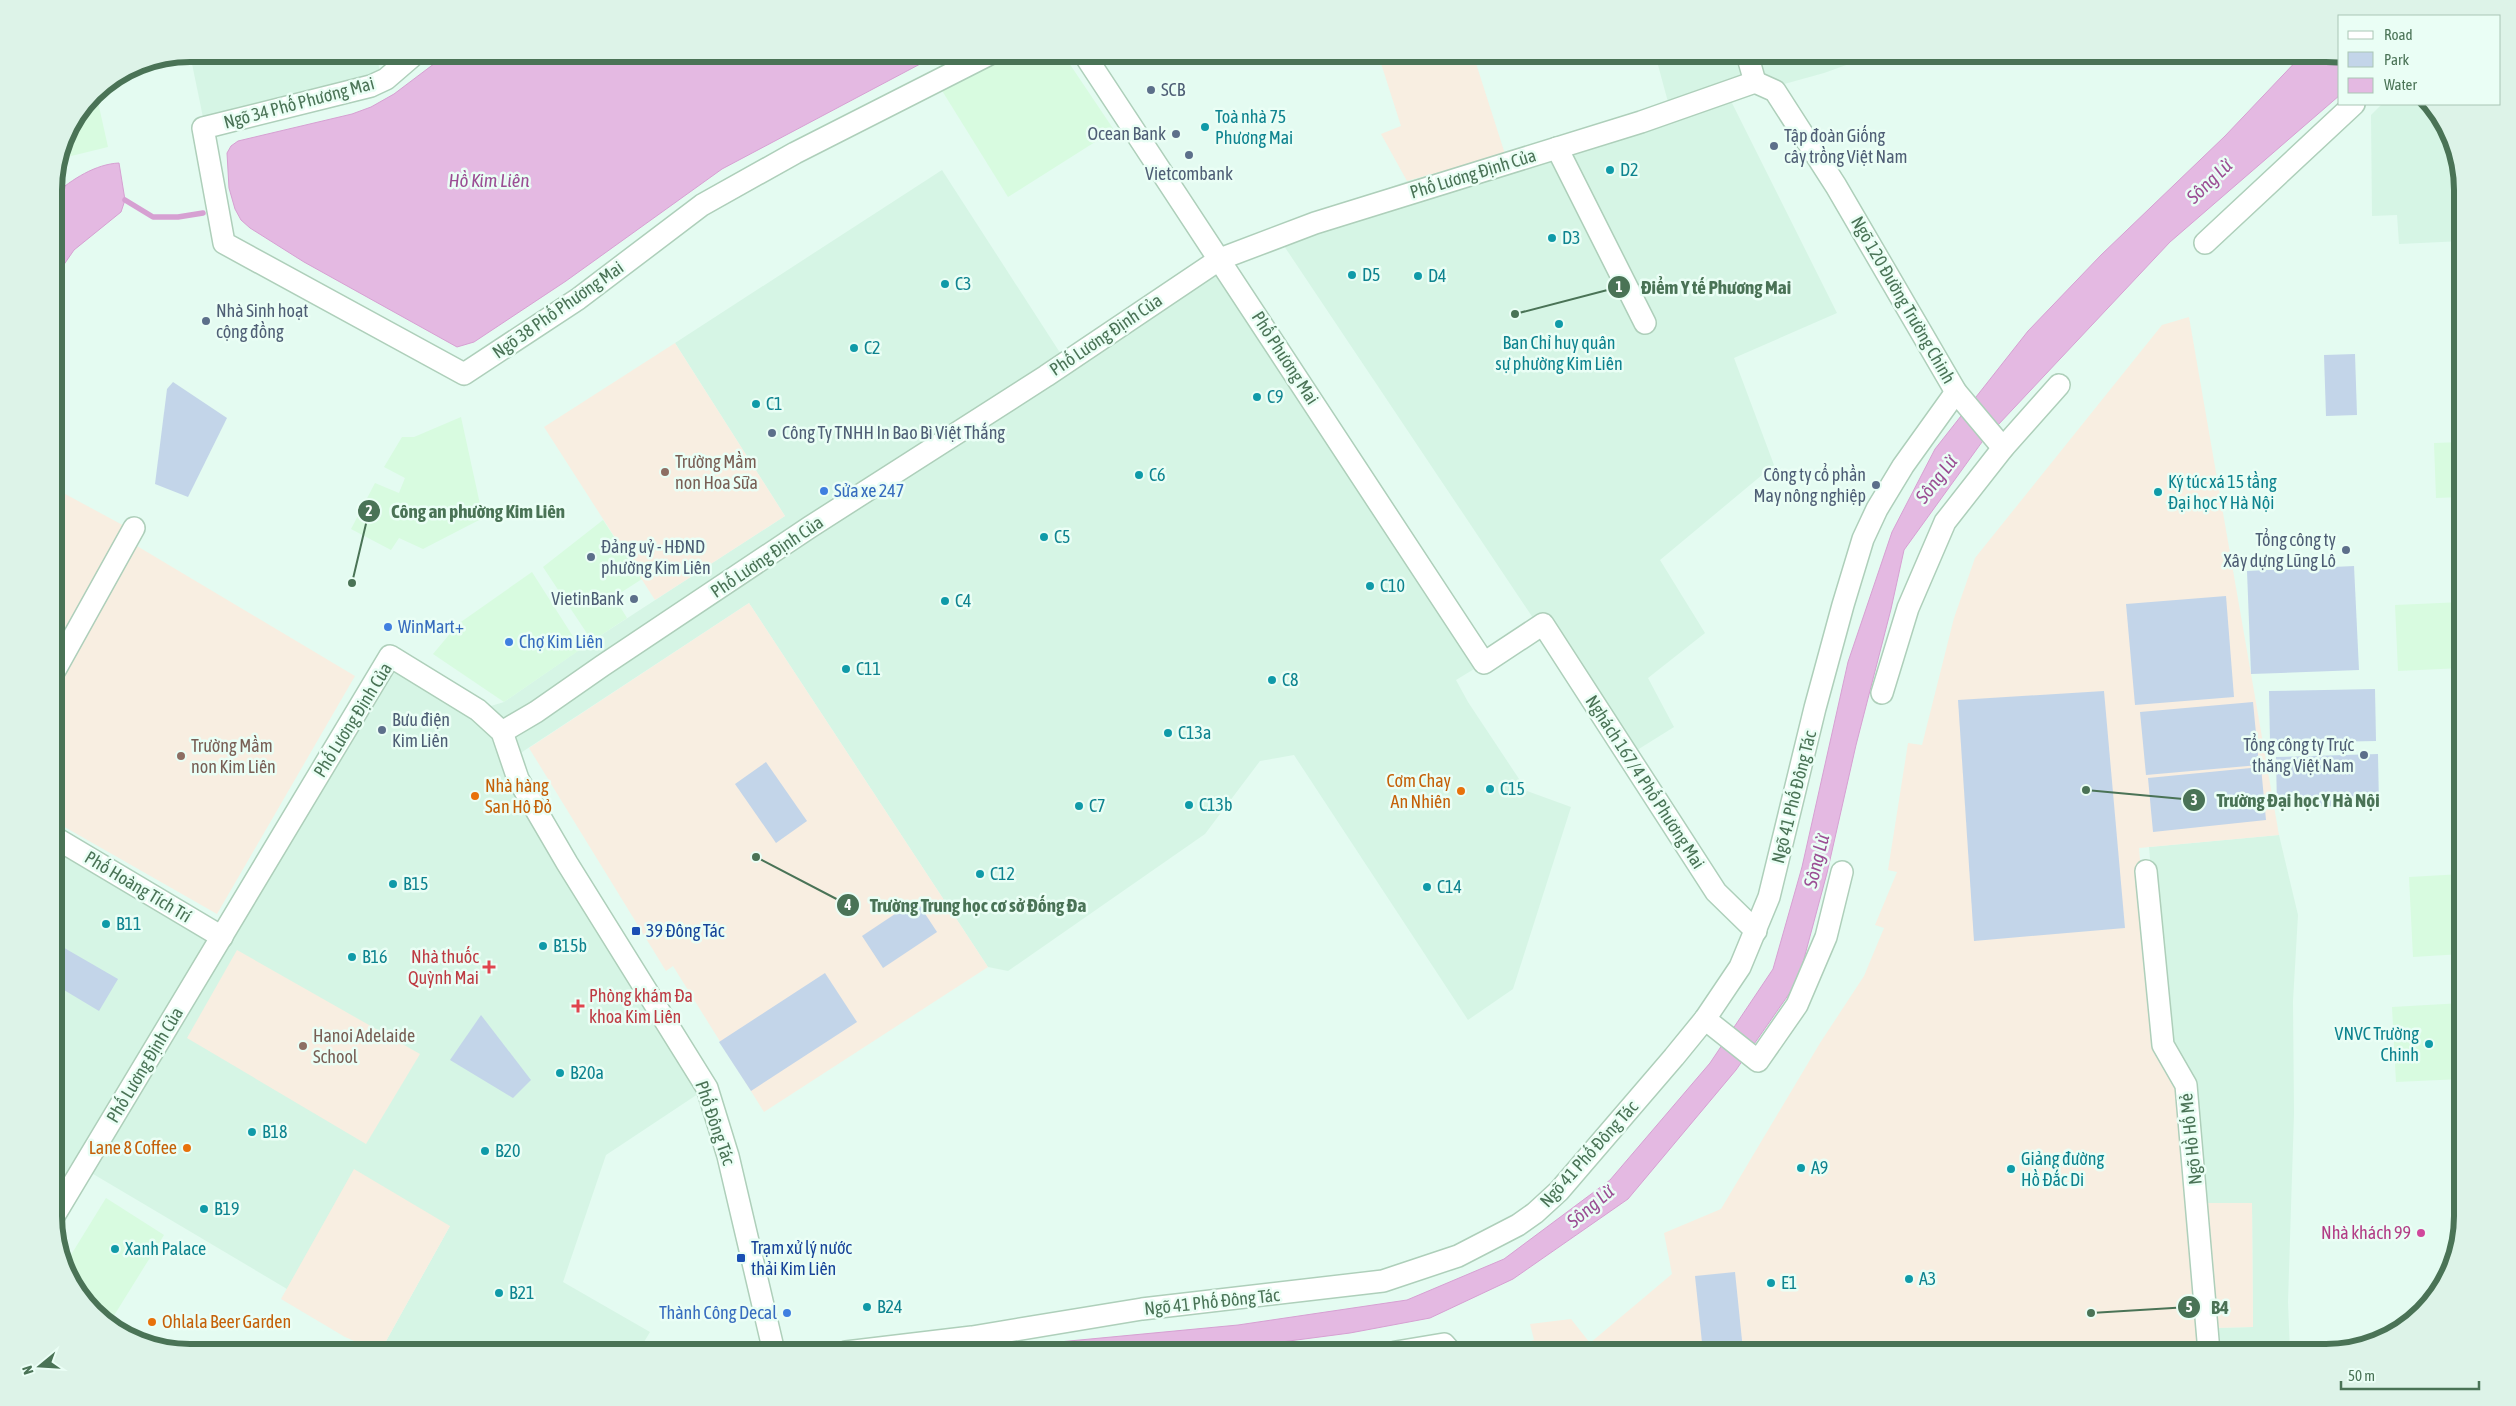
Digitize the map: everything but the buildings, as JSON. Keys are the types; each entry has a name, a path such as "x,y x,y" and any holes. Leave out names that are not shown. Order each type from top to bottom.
{"street":[{"name":"Ngõ 34 Phố Phương Mai","path":"203,128 371,86 386,78 404,63"},
{"name":"Ngõ 38 Phố Phương Mai","path":"203,128 224,243 464,374 578,299 702,206 795,153 972,63"},
{"name":"Phố Phương Mai","path":"1090,63 1484,663 1543,624"},
{"path":"1750,63 1755,82"},
{"name":"Phố Lương Định Của","path":"63,1201 390,656 478,710 502,732 536,712 810,527 1038,381 1220,259 1315,223 1641,122 1755,82"},
{"name":"Ngõ 120 Đường Trường Chinh","path":"1755,82 1774,91 1882,262 1962,400 1903,466 1877,509 1863,539 1833,642"},
{"path":"2205,243 2353,105"},
{"path":"1557,148 1645,323"},
{"path":"1882,693 1908,608 1945,522 2003,448 2059,385"},
{"path":"1962,400 2003,448"},
{"path":"63,656 134,528"},
{"name":"Nghách 167/4 Phố Phương Mai","path":"1543,624 1716,892 1756,931"},
{"name":"Ngõ 41 Phố Đông Tác","path":"913,1344 972,1337 1142,1309 1383,1281 1458,1256 1518,1225 1559,1191 1710,1024 1740,967 1769,897 1833,642"},
{"name":"Phố Đông Tác","path":"502,732 518,779 567,863 707,1088 728,1156 772,1344"},
{"name":"Phố Hoàng Tích Trí","path":"63,842 222,937"},
{"name":"Ngõ Hồ Hố Mẻ","path":"2146,871 2163,1046 2186,1085 2208,1344"},
{"path":"1710,1024 1753,1058 1796,1005 1826,937 1842,872"}],"shaded area":[{"path":"192,63 378,63 380,74 205,127"},
{"path":"983,63 1069,63 1114,130 1008,197 941,89"},
{"path":"1381,63 1476,63 1505,154 1407,181 1381,134 1401,126"},
{"path":"1657,63 1852,63 1824,73 1730,99 1837,313 1734,358 1774,465 1660,560 1705,633 1648,678 1674,727 1626,757 1274,231 1407,181 1505,154 1668,102"},
{"path":"98,102 108,147 67,157 72,142 84,119"},
{"path":"2381,105 2420,105 2427,113 2447,149 2451,166 2453,182 2453,241 2399,244 2397,215 2372,216 2371,115"},
{"path":"942,170 1066,362 1220,259 1484,663 1456,680 1468,702 1527,791 1571,807 1513,989 1468,1020 1294,755 1260,761 1205,834 1008,971 988,967 749,603 513,758 707,1088 606,1155 563,1282 650,1332 643,1344 384,1344 450,1226 315,1241 287,1289 83,1168 71,1188 63,1183 63,843 222,937 390,656 478,710 504,702 592,641 785,516 675,343"},
{"path":"2189,317 2279,835 2139,848 2156,1042 2187,1119 2201,1344 1520,1344 1534,1340 1530,1324 1571,1319 1590,1343 1672,1274 1664,1233 1721,1209 1820,1043 1864,976 1884,928 1875,925 1897,872 1888,870 1908,743 1922,745 1954,618 1975,558 2162,325"},
{"name":"Trường Mầm non Hoa Sữa","path":"675,343 785,516 655,600 544,427"},
{"path":"461,417 483,518 423,549 399,538 391,550 351,529 375,483 399,493 405,478 384,467 402,437 414,437"},
{"path":"2453,442 2453,497 2436,498 2434,443"},
{"path":"63,493 130,529 63,645"},
{"path":"603,520 642,579 614,597 627,618 592,641 543,567"},
{"name":"Trường Mầm non Kim Liên","path":"137,546 355,676 217,914 63,826 63,674"},
{"name":"Chợ Kim Liên","path":"532,572 581,649 504,702 433,654 458,624"},
{"path":"2453,602 2453,668 2398,671 2395,605"},
{"path":"749,603 988,967 764,1112 673,966 666,971 529,748"},
{"path":"2279,835 2298,915 2293,1001 2294,1113 2288,1302 2290,1344 2214,1344 2213,1328 2253,1327 2252,1203 2202,1203 2166,1046 2149,847"},
{"path":"2454,874 2454,955 2413,957 2409,877"},
{"name":"Hanoi Adelaide School","path":"237,950 420,1054 366,1144 187,1038"},
{"name":"VNVC Trường Chinh","path":"2454,1003 2454,1079 2396,1082 2392,1007"},
{"path":"354,1169 450,1226 384,1344 361,1344 345,1337 281,1299"},
{"name":"Xanh Palace","path":"106,1198 164,1235 113,1317 89,1293 70,1257"},
{"path":"2202,1203 2252,1203 2253,1327 2213,1328"}],"green space":[{"path":"2355,354 2357,415 2326,416 2324,355"},
{"path":"173,382 227,418 188,497 155,484 167,389"},
{"path":"2354,566 2359,670 2251,674 2247,571"},
{"path":"2226,596 2234,697 2135,705 2126,604"},
{"path":"2375,689 2376,741 2270,743 2269,691"},
{"path":"2104,691 2125,928 1974,941 1958,700"},
{"path":"2253,702 2259,765 2146,775 2140,712"},
{"path":"2378,754 2379,805 2277,808 2276,757"},
{"path":"766,762 807,821 776,843 735,784"},
{"path":"2261,767 2266,820 2153,832 2148,778"},
{"path":"916,900 937,932 883,968 862,936"},
{"path":"63,947 118,979 99,1011 63,989"},
{"path":"825,973 857,1022 751,1091 719,1042"},
{"path":"481,1015 531,1080 513,1098 450,1060"},
{"path":"1735,1272 1742,1344 1702,1344 1695,1276"}],"water":[{"name":"Hồ Kim Liên","path":"435,63 922,63 722,169 566,281 474,342 457,347 304,262 250,228 241,220 235,209 229,188 227,153 231,146 238,141 352,114 371,107 394,94"},
{"name":"Sông Lừ","path":"2294,63 2338,64 2338,97 2170,242 1982,442 1904,550 1827,873 1798,981 1736,1070 1628,1199 1513,1279 1430,1318 1350,1333 1266,1344 1043,1344 1238,1325 1407,1300 1504,1259 1610,1180 1710,1063 1773,969 1802,867 1848,662 1892,532 1935,449 2028,331 2101,255 2225,136"},
{"path":"119,163 125,200 121,212 74,250 63,266 63,188 85,173 110,164"}],"waterway":[{"path":"125,200 153,217 178,217 203,213"}],"place":[{"name":"SCB","path":"1151,90"},
{"name":"Toà nhà 75 Phương Mai","path":"1205,127"},
{"name":"Ocean Bank","path":"1176,134"},
{"name":"Tập đoàn Giống cây trồng Việt Nam","path":"1774,146"},
{"name":"Vietcombank","path":"1189,155"},
{"name":"D2","path":"1610,170"},
{"name":"D3","path":"1552,238"},
{"name":"D5","path":"1352,275"},
{"name":"D4","path":"1418,276"},
{"name":"C3","path":"945,284"},
{"name":"Điểm Y tế Phương Mai","path":"1515,314"},
{"name":"Nhà Sinh hoạt cộng đồng","path":"206,321"},
{"name":"Ban Chỉ huy quân sự phường Kim Liên","path":"1559,324"},
{"name":"C2","path":"854,348"},
{"name":"C9","path":"1257,397"},
{"name":"C1","path":"756,404"},
{"name":"Công Ty TNHH In Bao Bì Việt Thắng","path":"772,433"},
{"name":"Trường Mầm non Hoa Sữa","path":"665,472"},
{"name":"C6","path":"1139,475"},
{"name":"Công ty cổ phần May nông nghiệp","path":"1876,485"},
{"name":"Sửa xe 247","path":"824,491"},
{"name":"Ký túc xá 15 tầng Đại học Y Hà Nội","path":"2158,492"},
{"name":"C5","path":"1044,537"},
{"name":"Tổng công ty Xây dựng Lũng Lô","path":"2346,550"},
{"name":"Đảng uỷ - HĐND phường Kim Liên","path":"591,557"},
{"name":"Công an phường Kim Liên","path":"352,583"},
{"name":"C10","path":"1370,586"},
{"name":"VietinBank","path":"634,599"},
{"name":"C4","path":"945,601"},
{"name":"WinMart+","path":"388,627"},
{"name":"Chợ Kim Liên","path":"509,642"},
{"name":"C11","path":"846,669"},
{"name":"C8","path":"1272,680"},
{"name":"Bưu điện Kim Liên","path":"382,730"},
{"name":"C13a","path":"1168,733"},
{"name":"Tổng công ty Trực thăng Việt Nam","path":"2364,755"},
{"name":"Trường Mầm non Kim Liên","path":"181,756"},
{"name":"C15","path":"1490,789"},
{"name":"Trường Đại học Y Hà Nội","path":"2086,790"},
{"name":"Cơm Chay An Nhiên","path":"1461,791"},
{"name":"Nhà hàng San Hô Đỏ","path":"475,796"},
{"name":"C13b","path":"1189,805"},
{"name":"C7","path":"1079,806"},
{"name":"Trường Trung học cơ sở Đống Đa","path":"756,857"},
{"name":"C12","path":"980,874"},
{"name":"B15","path":"393,884"},
{"name":"C14","path":"1427,887"},
{"name":"B11","path":"106,924"},
{"name":"39 Đông Tác","path":"636,931"},
{"name":"B15b","path":"543,946"},
{"name":"B16","path":"352,957"},
{"name":"Nhà thuốc Quỳnh Mai","path":"489,967"},
{"name":"Phòng khám Đa khoa Kim Liên","path":"578,1006"},
{"name":"VNVC Trường Chinh","path":"2429,1044"},
{"name":"Hanoi Adelaide School","path":"303,1046"},
{"name":"B20a","path":"560,1073"},
{"name":"B18","path":"252,1132"},
{"name":"Lane 8 Coffee","path":"187,1148"},
{"name":"B20","path":"485,1151"},
{"name":"A9","path":"1801,1168"},
{"name":"Giảng đường Hồ Đắc Di","path":"2011,1169"},
{"name":"B19","path":"204,1209"},
{"name":"Nhà khách 99","path":"2421,1233"},
{"name":"Xanh Palace","path":"115,1249"},
{"name":"Trạm xử lý nước thải Kim Liên","path":"741,1258"},
{"name":"A3","path":"1909,1279"},
{"name":"E1","path":"1771,1283"},
{"name":"B21","path":"499,1293"},
{"name":"B24","path":"867,1307"},
{"name":"Thành Công Decal","path":"787,1313"},
{"name":"B4","path":"2091,1313"},
{"name":"Ohlala Beer Garden","path":"152,1322"}]}
